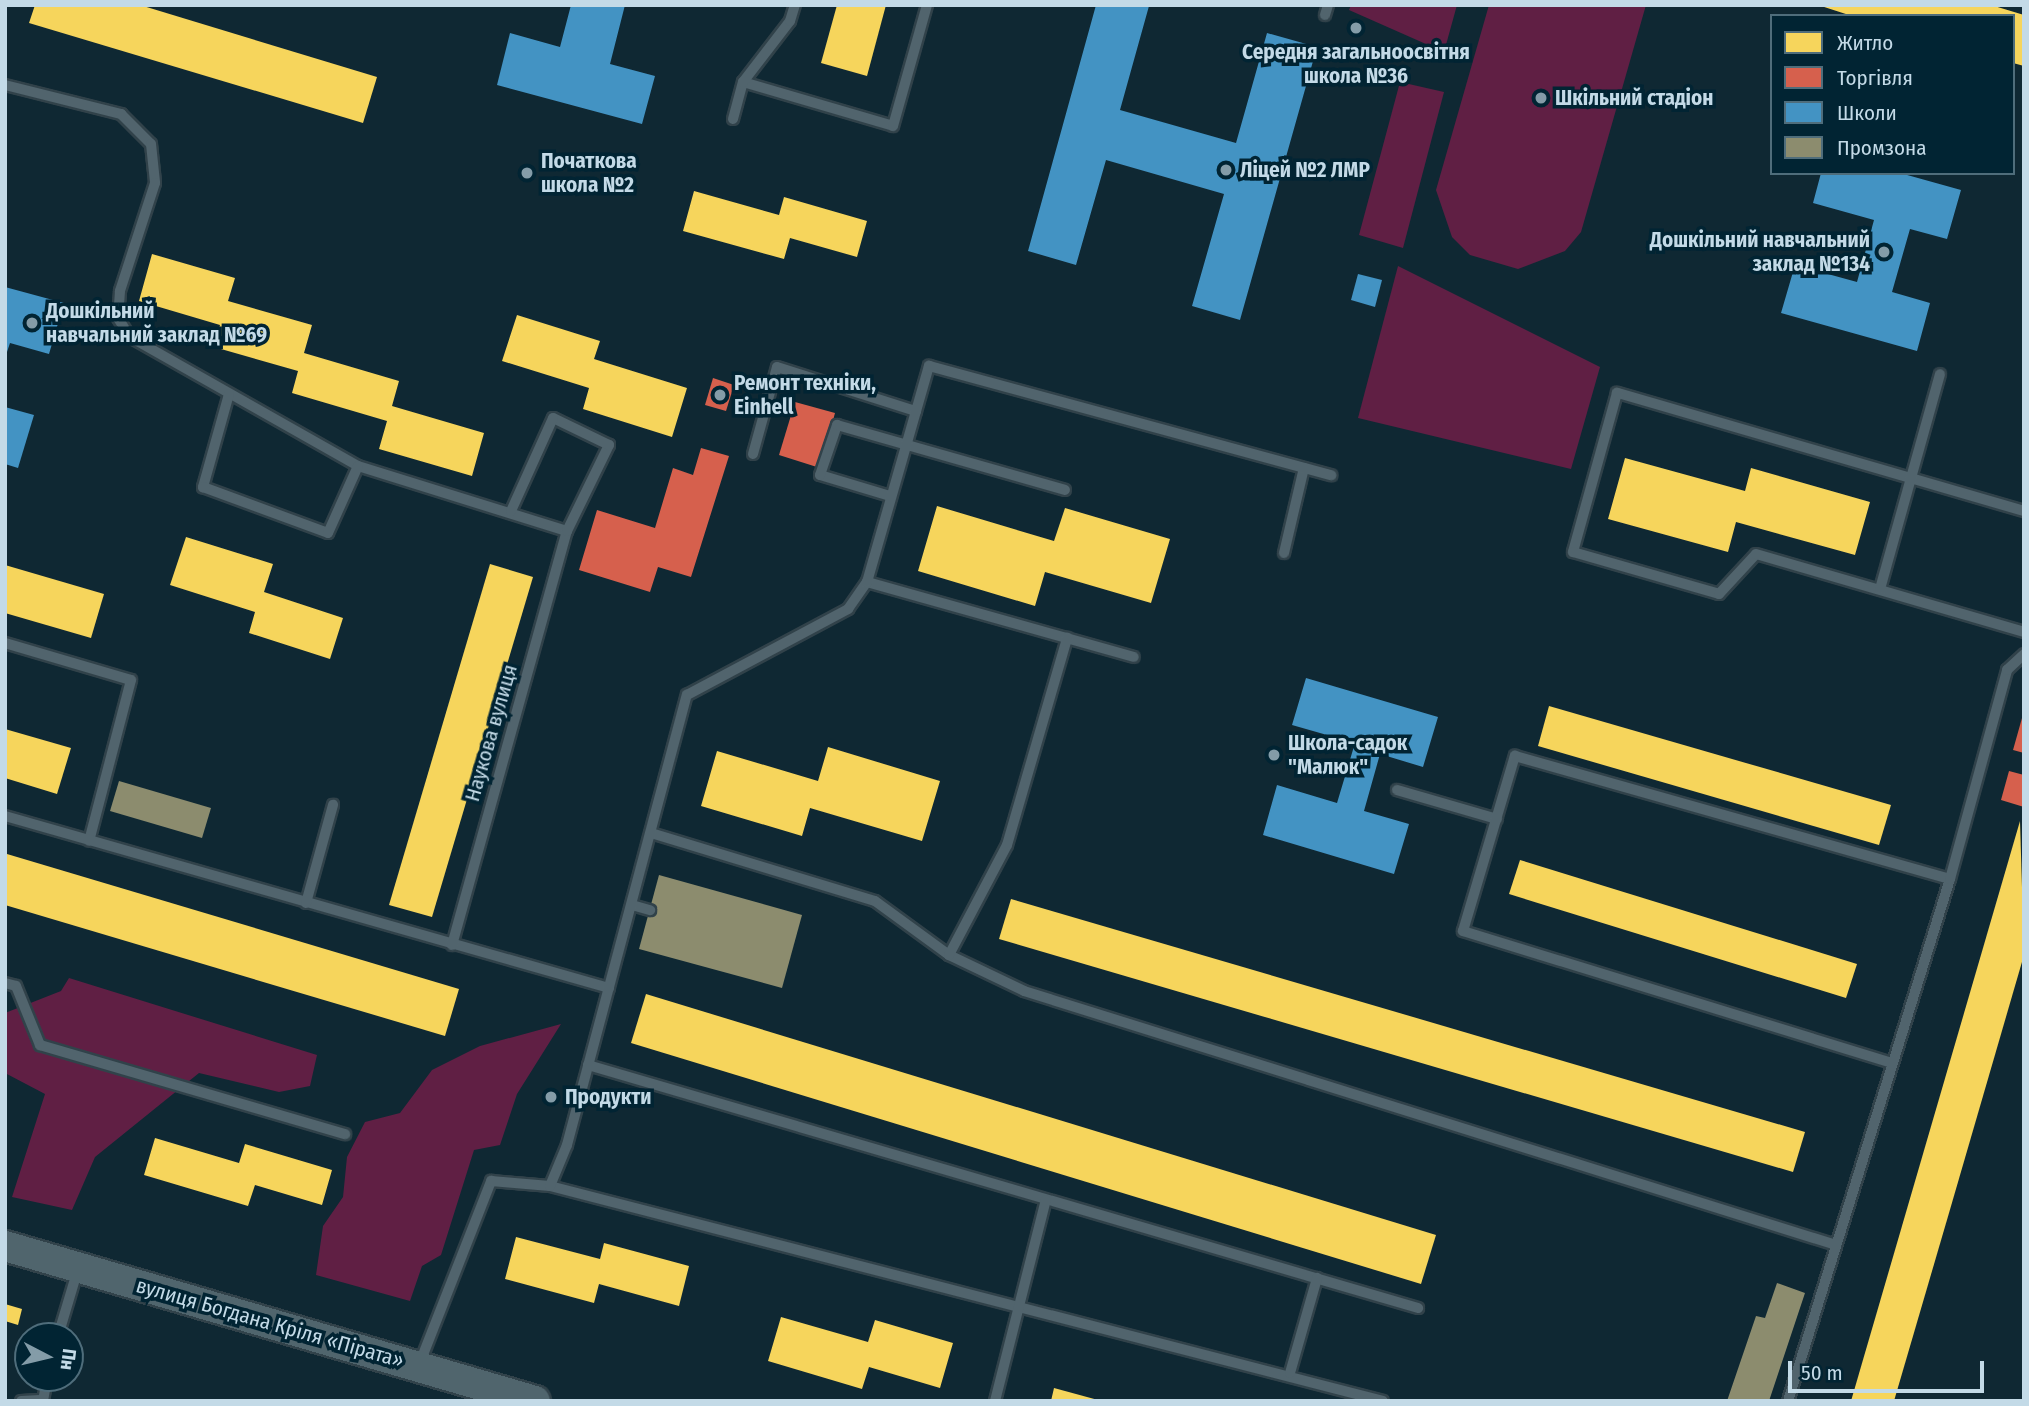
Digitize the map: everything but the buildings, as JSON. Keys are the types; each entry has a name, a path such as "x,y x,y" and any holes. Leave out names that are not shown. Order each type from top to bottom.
{"street":[{"name":"вулиця Богдана Кріля «Пірата»","path":"5,1246 535,1401"}],"lane":[{"path":"733,119 743,82 790,21 795,5"},
{"path":"743,82 893,126 927,5"},
{"path":"5,85 121,114 140,127 151,144 155,183 120,291 118,318 130,337 358,466 511,511 568,531"},
{"path":"550,1186 588,1065 687,695 848,609 867,582 929,366 1331,475"},
{"path":"753,454 777,367 916,411"},
{"path":"1880,589 1940,374"},
{"path":"229,394 203,487 328,533 358,466"},
{"path":"2024,511 1617,394 1573,552 1719,594 1756,554 2024,632"},
{"name":"Наукова вулиця","path":"452,945 568,531 609,445 553,418 511,511"},
{"path":"890,496 820,475 837,425 1065,490"},
{"path":"1284,553 1304,468"},
{"path":"867,582 1133,657"},
{"path":"948,955 1007,845 1067,639"},
{"path":"5,643 131,680 89,841"},
{"path":"1788,1401 1950,879 2007,670 2024,654"},
{"path":"1892,1063 1464,931 1515,756 1950,879"},
{"path":"1397,790 1497,819"},
{"path":"306,903 333,805"},
{"path":"5,816 609,989"},
{"path":"651,833 875,901 948,955 1024,991 1836,1245"},
{"path":"632,905 650,910"},
{"path":"5,983 16,986 40,1045 345,1134"},
{"path":"588,1065 1419,1308"},
{"path":"418,1366 491,1181 550,1186 1253,1370 1290,1373 1383,1401"},
{"path":"995,1401 1046,1200"},
{"path":"62,1322 79,1267"},
{"path":"1290,1373 1317,1278"},
{"path":"21,1401 42,1401"}],"shaded area":[{"path":"1351,5 1457,5 1444,52 1349,10"},
{"name":"Шкільний стадіон","path":"1489,5 1646,5 1581,232 1565,251 1518,269 1470,255 1452,237 1436,190"},
{"path":"1400,82 1444,92 1403,248 1359,235"},
{"path":"1398,266 1600,367 1571,469 1358,418"},
{"path":"69,978 317,1055 310,1086 279,1092 199,1073 95,1157 72,1210 12,1197 45,1094 5,1073 5,1013 61,991"},
{"path":"561,1024 517,1094 500,1145 474,1150 441,1255 422,1266 410,1301 316,1275 323,1226 343,1197 347,1157 365,1122 400,1113 432,1070 480,1046"}],"place":[{"name":"Середня загальноосвітня школа №36","path":"1356,28"},
{"name":"Шкільний стадіон","path":"1541,98"},
{"name":"Ліцей №2 ЛМР","path":"1226,170"},
{"name":"Початкова школа №2","path":"527,173"},
{"name":"Дошкільний навчальний заклад №134","path":"1884,252"},
{"name":"Дошкільний навчальний заклад №69","path":"32,323"},
{"name":"Ремонт техніки, Einhell","path":"720,395"},
{"name":"Школа-садок \"Малюк\"","path":"1274,755"},
{"name":"Продукти","path":"551,1097"}]}
